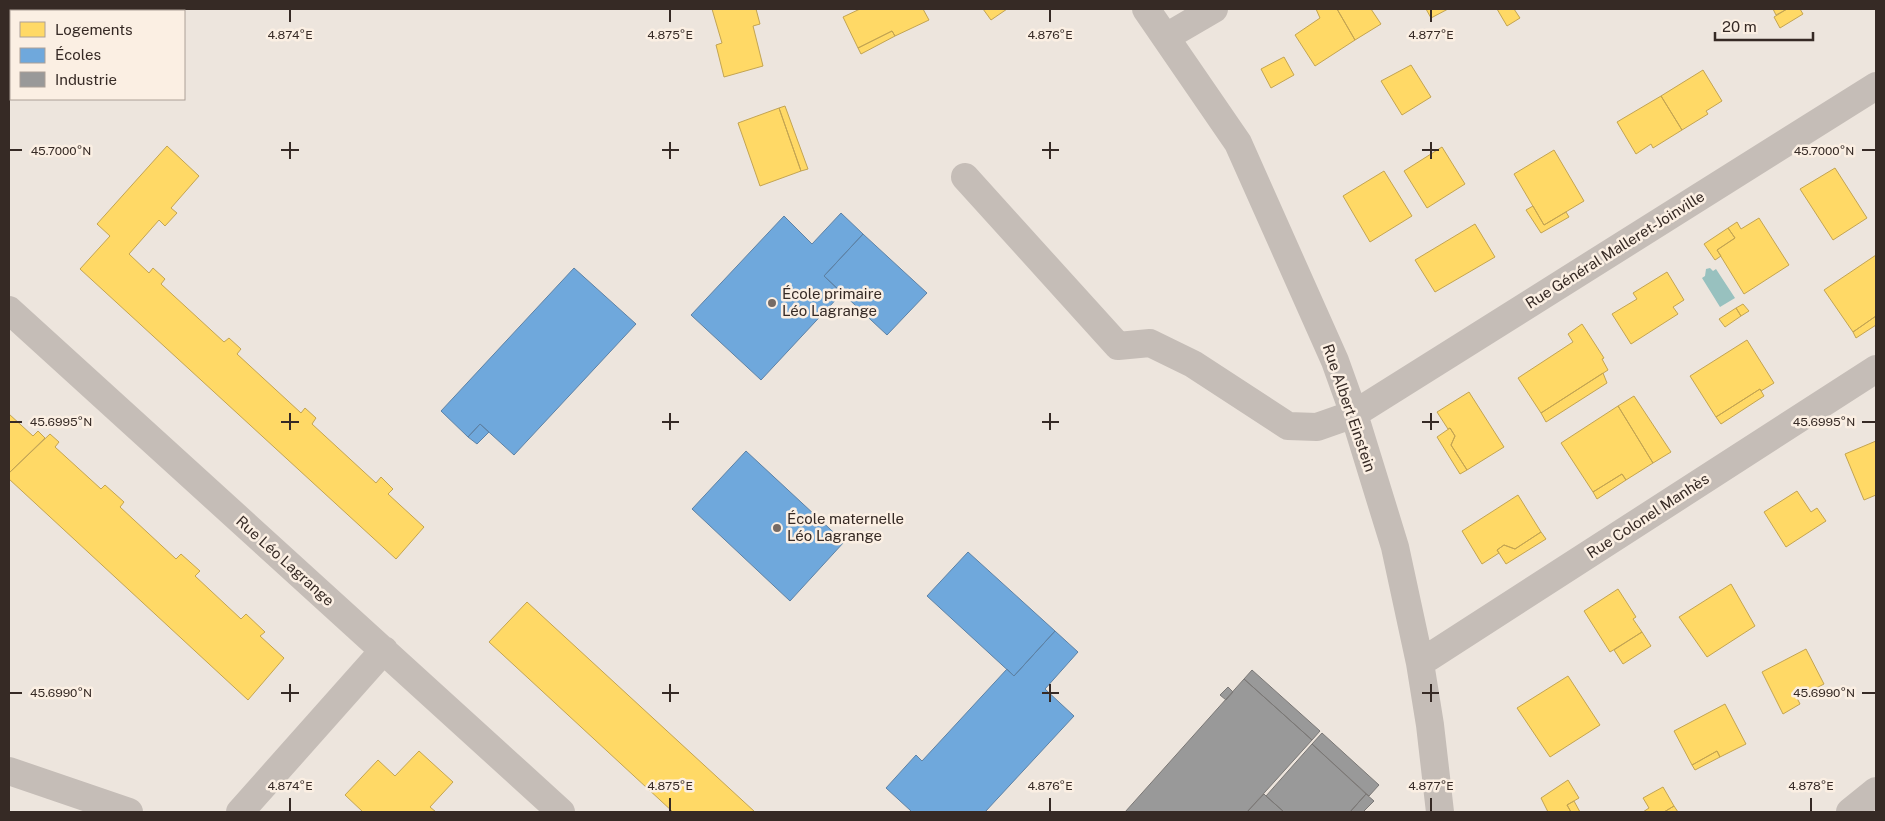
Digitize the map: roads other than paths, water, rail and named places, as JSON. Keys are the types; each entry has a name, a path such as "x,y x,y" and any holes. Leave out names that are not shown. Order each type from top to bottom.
{"street":[{"name":"Rue Albert Einstein","path":"1146,9 1238,143 1335,361 1354,414 1395,547 1420,663 1430,725 1440,812"},
{"path":"1166,38 1214,9"},
{"name":"Rue Général Malleret-Joinville","path":"965,178 1118,346 1150,343 1193,364 1288,426 1317,427 1354,414 1876,86"},
{"name":"Rue Léo Lagrange","path":"9,310 561,812"},
{"name":"Rue Colonel Manhès","path":"1420,663 1876,369"},
{"path":"240,812 384,650"},
{"path":"9,771 129,812"},
{"path":"1850,812 1876,791"}],"water":[{"path":"1710,268 1713,271 1716,269 1735,298 1720,307 1702,278 1705,276 1706,269"}],"place":[{"name":"École primaire Léo Lagrange","path":"772,303"},
{"name":"École maternelle Léo Lagrange","path":"777,528"}]}
